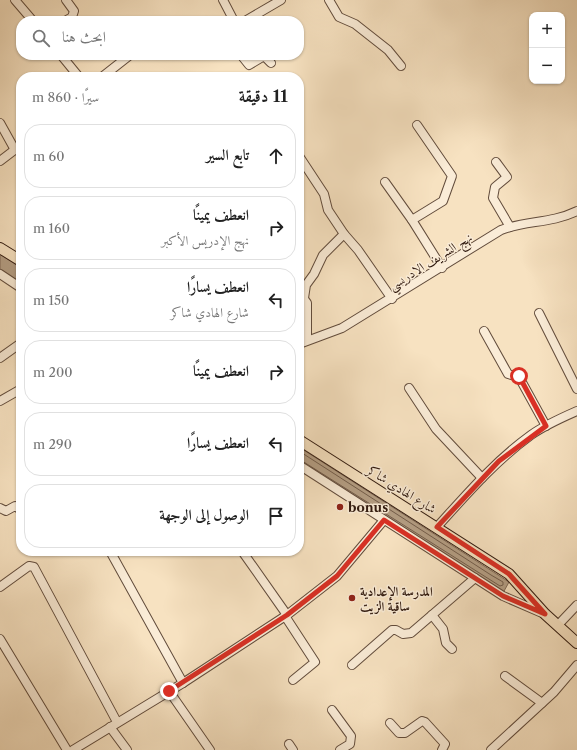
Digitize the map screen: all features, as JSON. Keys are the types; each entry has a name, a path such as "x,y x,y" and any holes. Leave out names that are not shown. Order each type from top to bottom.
{"main road":[{"path":"0,248 16,259"},
{"name":"شارع الهادي شاكر","path":"304,443 509,574 545,614 577,643"}],"street":[{"path":"15,0 28,16"},
{"path":"66,0 74,11 72,16"},
{"path":"223,0 231,16"},
{"path":"254,16 281,0"},
{"path":"329,0 339,17 355,24 383,46 401,66"},
{"path":"65,60 75,72"},
{"path":"108,72 124,60"},
{"path":"245,60 249,65 257,60"},
{"path":"268,60 271,63"},
{"path":"0,123 16,145"},
{"path":"412,220 443,201 452,176 417,125"},
{"path":"0,161 16,149"},
{"path":"496,162 507,177 495,187 492,196 510,227"},
{"path":"304,164 324,194 328,210 392,299"},
{"path":"385,182 412,220 442,268"},
{"name":"نهج الشريف الادريسي","path":"304,342 321,337 342,328 392,299 501,230 510,227 549,221 577,211"},
{"path":"304,290 323,255 344,234"},
{"path":"0,274 16,285"},
{"path":"304,298 307,303 308,314 304,336"},
{"path":"539,313 577,389"},
{"path":"484,331 508,374 519,376 546,426"},
{"path":"0,358 16,347"},
{"path":"409,388 436,429 482,478"},
{"path":"0,401 16,392"},
{"path":"437,527 482,478 504,457 546,426 577,411"},
{"path":"304,468 503,596 545,614"},
{"path":"0,508 6,511 16,507"},
{"path":"73,750 183,683 286,615 337,576 384,520"},
{"path":"113,556 183,683"},
{"path":"245,556 286,615 315,662 293,680"},
{"path":"0,586 29,566 34,567 127,750"},
{"path":"352,665 392,630 396,630 403,634 408,634 476,578"},
{"path":"558,625 577,605"},
{"path":"432,615 444,632 446,643 452,649"},
{"path":"0,639 67,750"},
{"path":"491,750 542,703 577,665"},
{"path":"505,676 542,703"},
{"path":"169,691 210,750"},
{"path":"332,710 350,736 350,744 340,750"},
{"path":"390,723 399,733 403,733 424,722 445,744 442,750"}],"water":[{"path":"0,254 16,265 16,280 0,269"},
{"path":"304,450 509,582 503,593 304,465"}],"place":[{"name":"bonus","path":"340,507"},
{"name":"المدرسة الإعدادية ساقية الزيت","path":"352,598"}],"route":[{"path":"169,691 287,615 337,576 384,520 503,596 545,614 509,574 437,527 499,461 530,436 546,426 519,376"}]}
